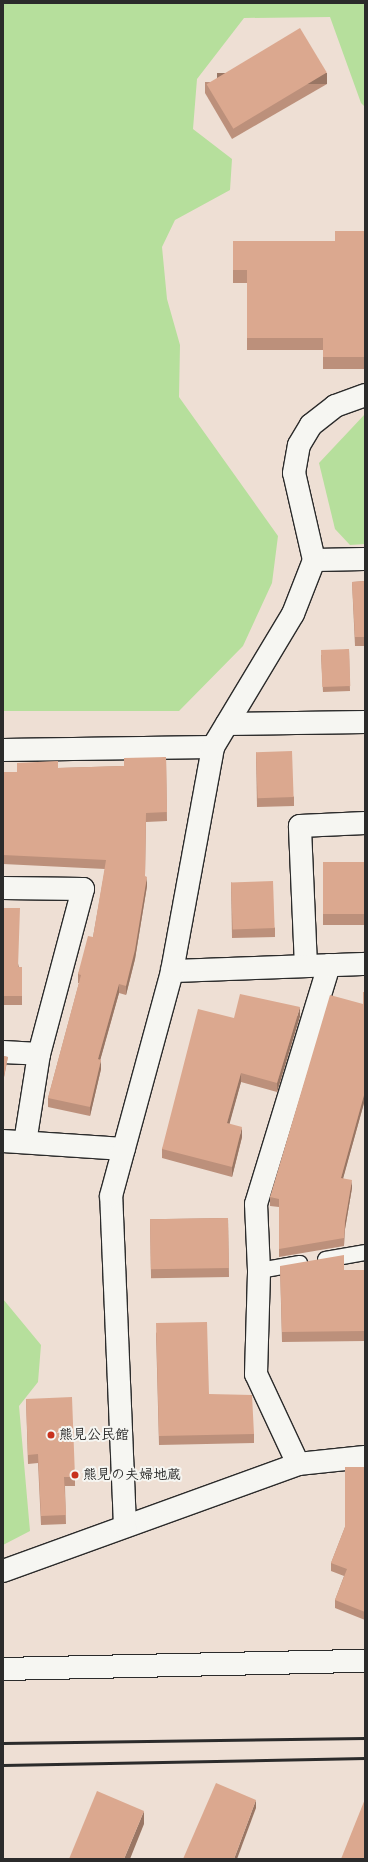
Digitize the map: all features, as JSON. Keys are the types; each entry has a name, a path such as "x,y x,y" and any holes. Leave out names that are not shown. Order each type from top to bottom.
{"street":[{"path":"125,1526 111,1196 172,971 213,747 293,614 314,560 294,473 300,445 311,425 335,406 365,395"},
{"path":"314,560 365,559"},
{"path":"227,724 365,722"},
{"path":"3,750 213,747"},
{"path":"306,966 300,826 365,824"},
{"path":"3,888 83,889 39,1054 25,1142"},
{"path":"172,971 365,964"},
{"path":"298,1464 256,1374 259,1270 256,1204 329,965"},
{"path":"3,1052 39,1054"},
{"path":"3,1140 124,1149"},
{"path":"3,1571 298,1464 365,1457"},
{"path":"3,1669 365,1661"}],"lane":[{"path":"259,1270 365,1252"}],"green space":[{"path":"3,3 365,3 365,107 361,103 330,17 244,18 197,79 193,129 232,159 230,190 175,220 162,247 167,299 180,345 179,397 278,536 272,583 243,646 179,711 3,711"},
{"path":"365,414 365,544 350,545 335,529 319,463"},
{"path":"3,1299 41,1345 38,1382 19,1406 30,1531 3,1545"}],"building":[{"path":"300,28 327,73 233,129 207,84"},
{"path":"335,231 365,231 365,357 323,357 323,338 247,338 247,270 233,270 233,241 335,241"},
{"path":"365,581 365,637 355,637 352,582"},
{"path":"349,649 350,686 322,687 321,650"},
{"path":"292,751 294,797 258,798 256,752"},
{"path":"166,757 167,812 146,813 145,876 147,877 135,950 126,986 119,984 98,1059 101,1060 90,1107 48,1098 81,975 78,974 88,936 93,937 106,860 3,855 3,772 17,772 17,763 58,761 58,768 124,766 124,758"},
{"path":"323,862 365,862 365,914 323,914"},
{"path":"273,881 275,928 233,929 231,882"},
{"path":"3,908 20,908 18,967 22,967 22,996 3,996"},
{"path":"363,992 365,992 365,1095 341,1178 352,1180 345,1221 344,1238 279,1249 279,1199 270,1197 330,995 363,1004"},
{"path":"240,994 300,1007 277,1083 241,1073 227,1123 242,1127 232,1167 162,1149 198,1009 234,1018"},
{"path":"3,1056 8,1057 3,1082"},
{"path":"228,1218 229,1268 151,1269 150,1219"},
{"path":"344,1255 344,1270 365,1270 365,1331 282,1332 280,1266"},
{"path":"207,1322 209,1394 252,1395 254,1434 159,1436 156,1323"},
{"path":"72,1397 75,1477 64,1477 66,1515 41,1516 38,1454 28,1455 26,1399"},
{"path":"345,1467 365,1467 365,1612 335,1600 347,1569 331,1563 345,1527"},
{"path":"216,1783 256,1800 234,1859 183,1859"},
{"path":"97,1791 144,1811 124,1859 69,1859"},
{"path":"365,1799 365,1859 341,1859"}],"railway":[{"path":"3,1743 365,1738"},
{"path":"3,1765 365,1758"}],"place":[{"name":"熊見公民館","path":"51,1435"},
{"name":"熊見の夫婦地蔵","path":"75,1475"}]}
